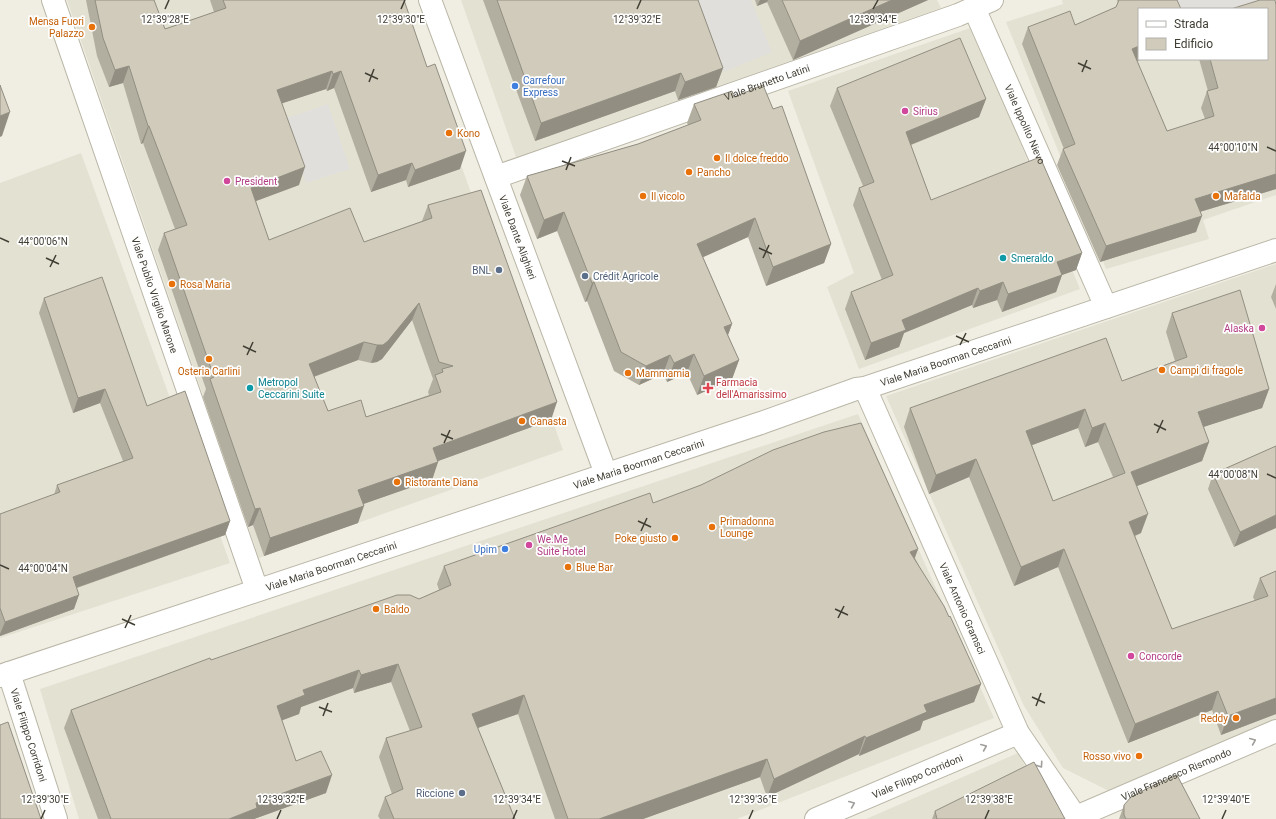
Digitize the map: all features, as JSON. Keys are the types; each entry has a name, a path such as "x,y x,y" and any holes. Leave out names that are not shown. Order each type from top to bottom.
{"street":[{"name":"Viale Publio Virgilio Marone","path":"53,0 257,590"},
{"name":"Viale Dante Alighieri","path":"430,0 606,474"},
{"name":"Viale Brunetto Latini","path":"496,177 969,6"},
{"name":"Viale Ippolito Nievo","path":"969,6 1106,307"},
{"name":"Viale Maria Boorman Ceccarini","path":"4,674 761,424 856,389 866,388 1276,250"},
{"name":"Viale Antonio Gramsci","path":"866,388 1018,733 1076,818"},
{"name":"Viale Filippo Corridoni","path":"4,674 56,819"},
{"name":"Viale Francesco Rismondo","path":"1076,818 1276,731"},
{"name":"Viale Filippo Corridoni","path":"816,819 1018,733"}],"shaded area":[{"path":"67,0 402,0 563,450 259,558"},
{"path":"461,0 937,0 941,8 516,157"},
{"path":"695,0 751,0 772,52 724,72"},
{"path":"1062,0 1176,0 1138,8 1138,60 1268,60 1268,8 1266,8 1260,0 1276,10 1276,195 1203,220 1209,239 1106,269 1006,22 1063,4"},
{"path":"1176,0 1260,0 1236,8 1180,8"},
{"path":"973,27 1080,289 859,369 827,287 854,273 788,91"},
{"path":"328,104 350,169 306,183 284,119"},
{"path":"81,153 230,563 0,638 0,183"},
{"path":"1276,264 1276,719 1109,791 1063,768 1024,706 886,396"},
{"path":"858,414 994,718 737,819 79,819 40,689"},
{"path":"1018,753 1053,819 866,819"}],"building":[{"path":"95,0 154,0 165,29 226,8 223,0 404,0 427,67 435,64 466,151 415,170 412,163 378,175 341,71 333,74 332,71 277,90 305,167 251,188 269,240 350,208 364,242 432,218 428,205 481,190 557,402 433,448 438,462 358,490 364,506 270,538 260,508 255,509 210,379 214,377 164,233 187,225 148,126 129,66 115,70 103,38","holes":["419,303 439,362 453,366 442,369 443,372 435,375 441,392 366,417 361,400 328,411 309,364 364,342 383,345"]},
{"path":"497,0 698,0 723,68 685,82 681,73 541,123"},
{"path":"782,0 892,0 800,41"},
{"path":"1119,0 1177,0 1181,8 1138,8 1138,46 1132,49 1167,131 1214,116 1207,91 1218,88 1210,60 1268,60 1268,8 1234,8 1260,0 1275,0 1276,174 1195,199 1202,216 1106,246 1063,149 1075,144 1028,27 1070,11 1075,25 1116,7"},
{"path":"960,38 986,99 906,132 931,200 1040,157 1082,253 1057,262 1062,275 1008,294 1003,282 980,291 978,288 902,320 906,330 871,343 851,292 893,275 859,188 874,182 837,88"},
{"path":"0,85 10,112 0,116"},
{"path":"763,85 773,109 782,106 831,244 773,267 755,218 697,244 732,324 724,327 739,360 704,376 694,354 674,363 670,355 646,366 621,352 594,282 592,283 564,212 544,220 527,176 638,144 701,120 694,104 732,91 734,97"},
{"path":"102,277 147,406 185,391 230,521 73,577 79,595 5,622 0,608 0,514 60,492 57,485 133,458 105,389 78,398 44,298"},
{"path":"1240,290 1269,389 1198,412 1209,442 1131,472 1148,514 1129,522 1172,629 1268,596 1260,578 1276,571 1276,698 1228,716 1218,691 1135,724 1064,549 1021,567 976,459 936,475 910,408 1106,338 1122,381 1187,357 1172,313","holes":["1085,409 1092,428 1105,423 1125,473 1053,501 1026,431"]},
{"path":"861,423 918,549 910,552 944,606 949,617 950,616 981,684 924,705 927,712 866,738 865,736 774,779 767,759 599,819 568,819 524,695 472,714 515,819 394,819 385,797 403,789 386,738 422,727 398,664 361,675 359,670 303,690 305,695 277,706 296,761 321,751 332,775 256,803 257,808 229,819 111,819 71,710 210,658 211,660 397,595 410,595 419,599 451,585 444,566 650,493 653,503 701,485 773,450 824,432"},
{"path":"1276,446 1276,515 1240,532 1213,474"},
{"path":"8,722 41,819 0,819 0,725"},
{"path":"1034,762 1065,819 937,819 935,811"},
{"path":"1177,775 1200,819 1126,819 1124,815 1124,805 1131,797"}],"place":[{"name":"Mensa Fuori Palazzo","path":"92,27"},
{"name":"Carrefour Express","path":"515,86"},
{"name":"Sirius","path":"905,111"},
{"name":"Kono","path":"449,133"},
{"name":"Il dolce freddo","path":"717,158"},
{"name":"Pancho","path":"689,172"},
{"name":"President","path":"227,181"},
{"name":"Il vicolo","path":"643,196"},
{"name":"Mafalda","path":"1216,196"},
{"name":"Smeraldo","path":"1003,258"},
{"name":"BNL","path":"499,270"},
{"name":"Crédit Agricole","path":"585,276"},
{"name":"Rosa Maria","path":"172,284"},
{"name":"Alaska","path":"1262,328"},
{"name":"Osteria Carlini","path":"209,359"},
{"name":"Campi di fragole","path":"1162,370"},
{"name":"Mammamia","path":"628,373"},
{"name":"Metropol Ceccarini Suite","path":"250,388"},
{"name":"Farmacia dell'Amarissimo","path":"708,388"},
{"name":"Canasta","path":"522,421"},
{"name":"Ristorante Diana","path":"397,482"},
{"name":"Primadonna Lounge","path":"712,527"},
{"name":"Poke giusto","path":"675,538"},
{"name":"We.Me Suite Hotel","path":"529,545"},
{"name":"Upim","path":"505,549"},
{"name":"Blue Bar","path":"568,567"},
{"name":"Baldo","path":"376,609"},
{"name":"Concorde","path":"1131,656"},
{"name":"Reddy","path":"1236,718"},
{"name":"Rosso vivo","path":"1139,756"},
{"name":"Riccione","path":"462,793"}]}
